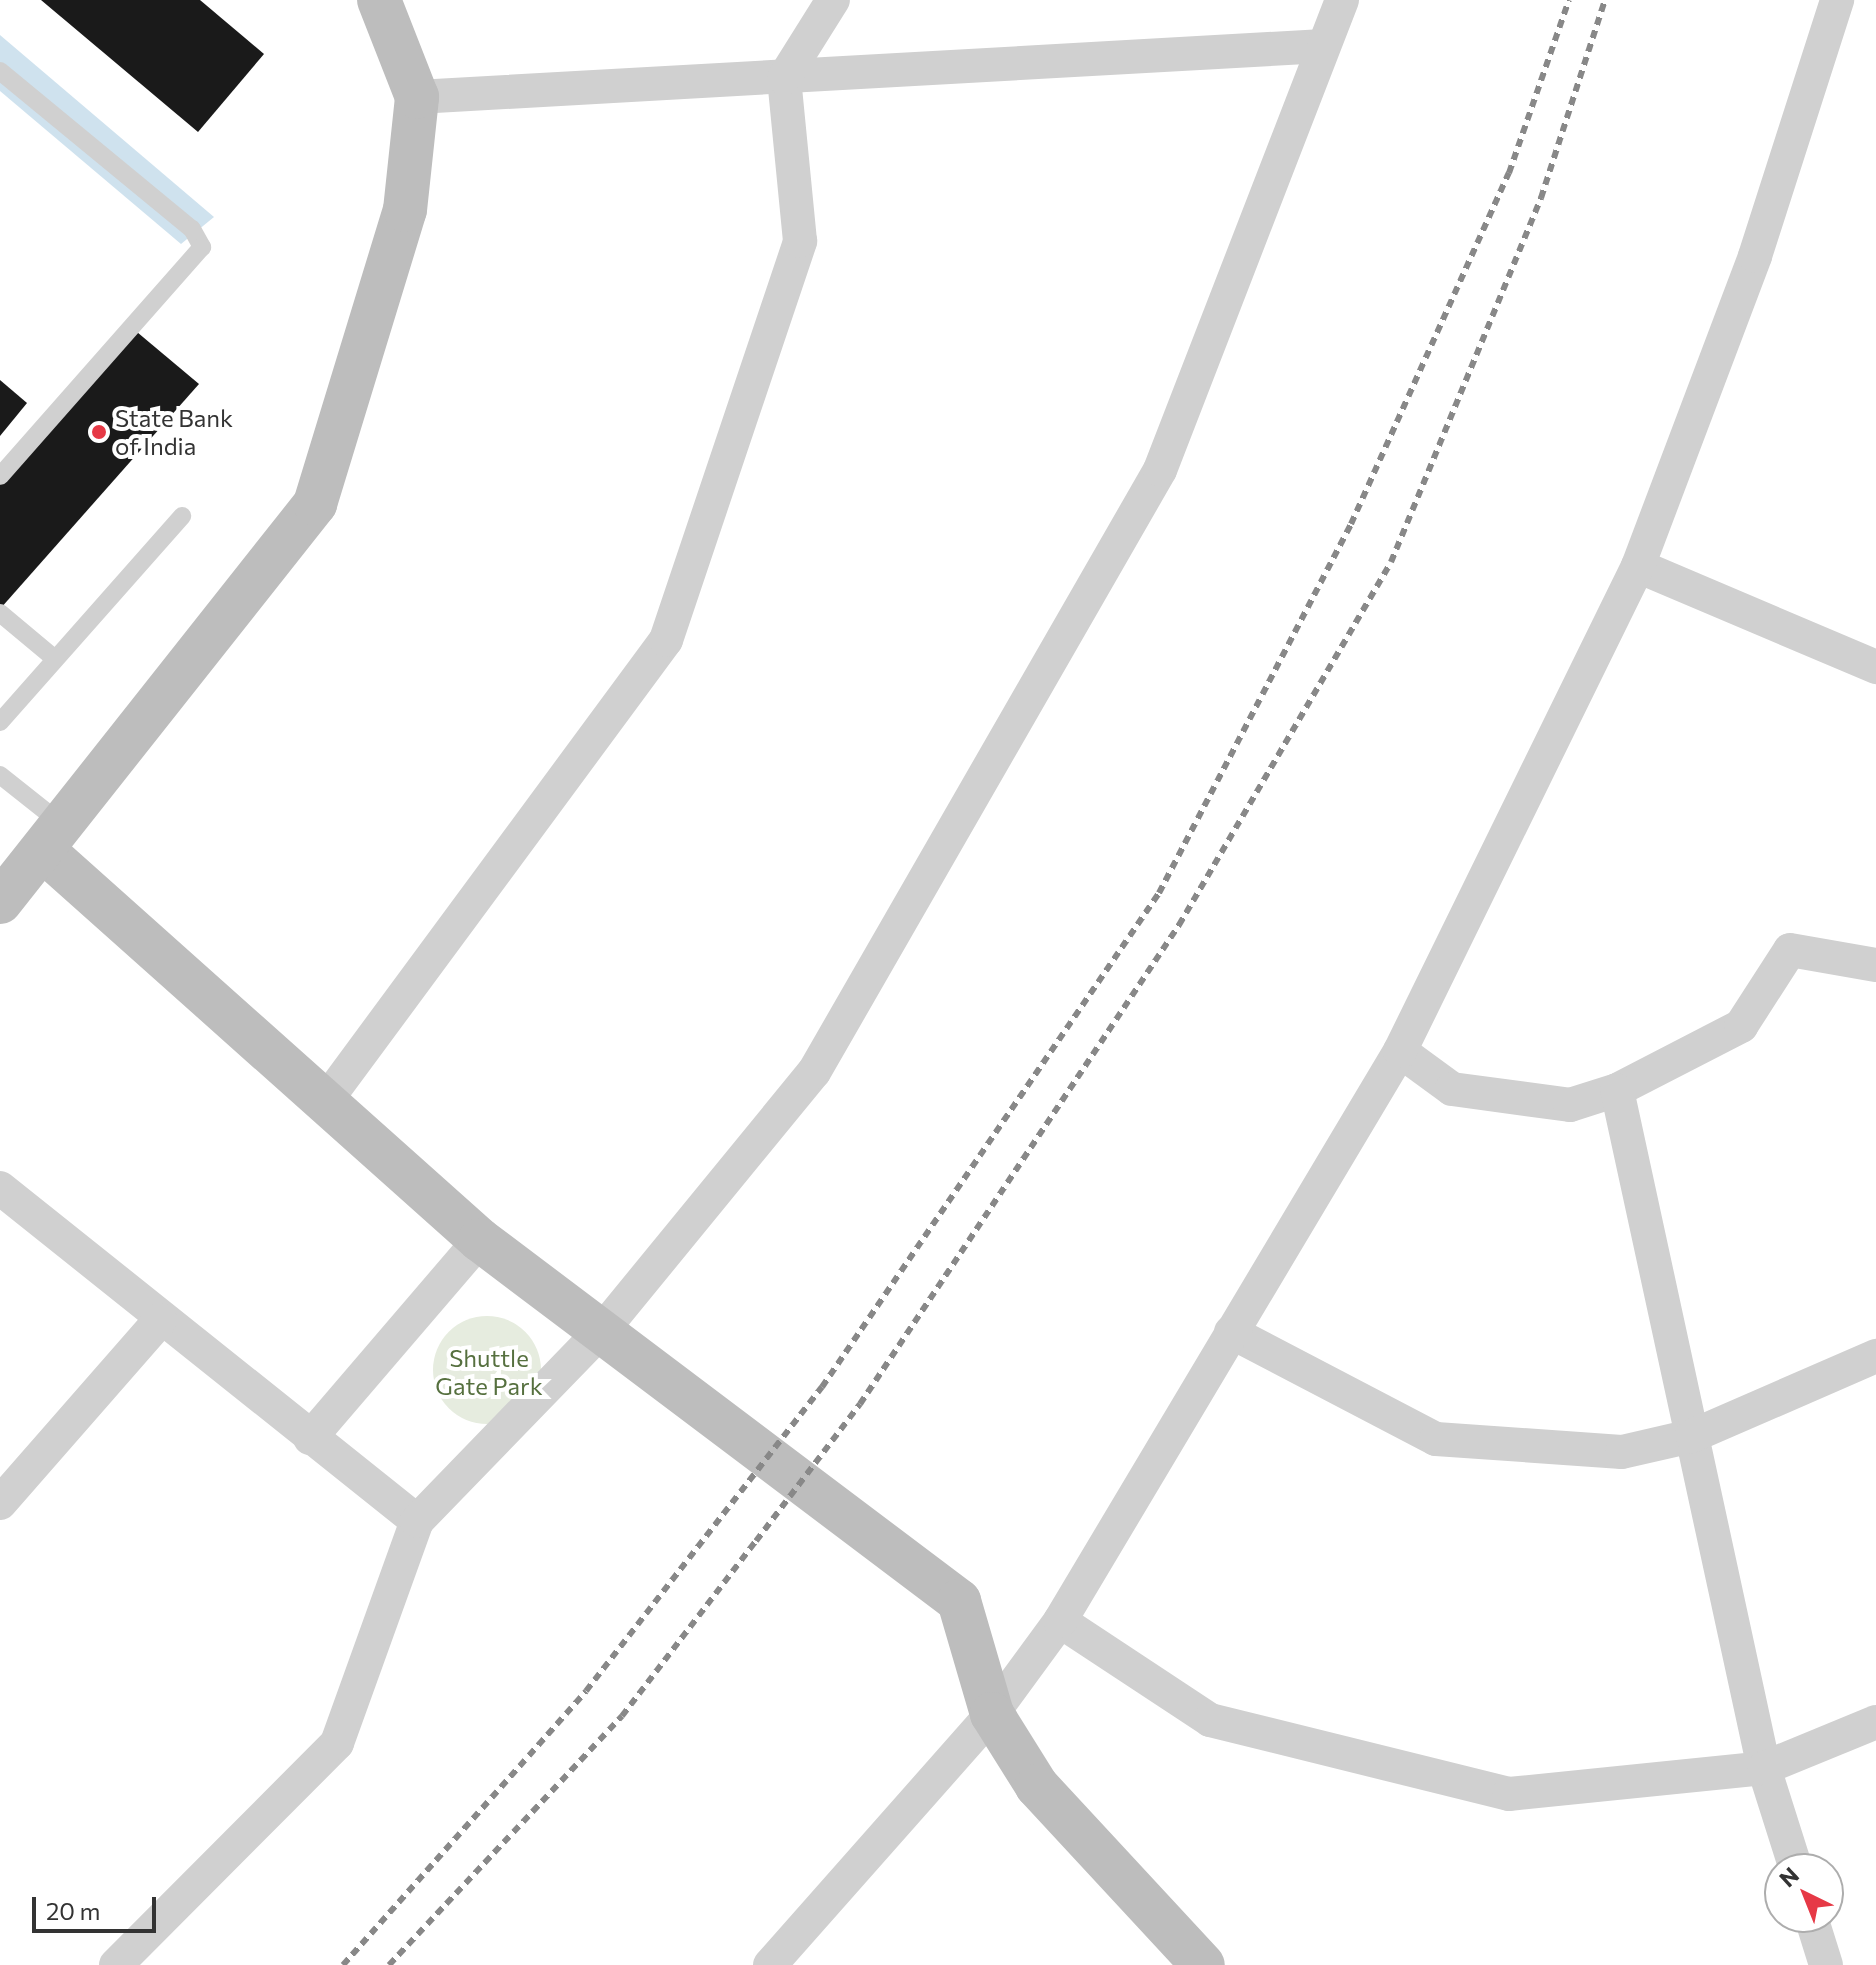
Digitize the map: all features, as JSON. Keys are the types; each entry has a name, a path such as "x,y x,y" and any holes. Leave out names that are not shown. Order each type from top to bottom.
{"street":[{"path":"0,902 54,838 315,504 405,210 417,97 379,0"},
{"path":"325,1102 666,640 800,241 784,78 810,16 833,0"},
{"path":"116,1965 337,1743 417,1521 605,1327 814,1072 1160,470 1342,0"},
{"path":"770,1965 992,1714 1060,1621 1400,1051 1638,566 1755,256 1837,0"},
{"path":"417,97 1324,46"},
{"path":"1638,566 1876,667"},
{"path":"54,838 325,1102 480,1240 605,1327 959,1601 992,1714 1037,1786 1203,1965"},
{"path":"1400,1051 1452,1089 1570,1105 1617,1090 1741,1026 1790,950 1876,965"},
{"path":"1617,1090 1764,1768 1791,1853"},
{"path":"0,1188 160,1320 417,1521"},
{"path":"310,1438 480,1240"},
{"path":"0,1503 160,1320"},
{"path":"1231,1332 1436,1439 1622,1452 1692,1436 1876,1356"},
{"path":"1060,1621 1210,1720 1509,1794 1764,1768 1876,1722"},
{"path":"1816,1933 1826,1965"}],"lane":[{"path":"0,71 192,229 202,247 0,476"},
{"path":"0,722 182,516"},
{"path":"0,613 54,658"},
{"path":"0,775 54,838"}],"green space":[{"name":"Shuttle Gate Park","path":"487,1316 508,1320 525,1332 537,1349 541,1370 537,1391 525,1408 508,1420 487,1424 466,1420 449,1408 437,1391 433,1370 437,1349 449,1332 466,1320"}],"water":[{"path":"0,35 214,217 181,244 0,91"}],"building":[{"path":"41,0 200,0 264,54 198,132"},
{"name":"State Bank of India","path":"131,327 199,384 0,609 0,479"},
{"path":"0,380 27,403 0,436"}],"railway":[{"path":"343,1965 586,1691 822,1387 1159,893 1351,524 1509,173 1569,0"},
{"path":"389,1965 622,1716 756,1541 860,1404 1179,925 1391,562 1541,198 1605,0"}],"place":[{"name":"State Bank of India","path":"99,432"}]}
